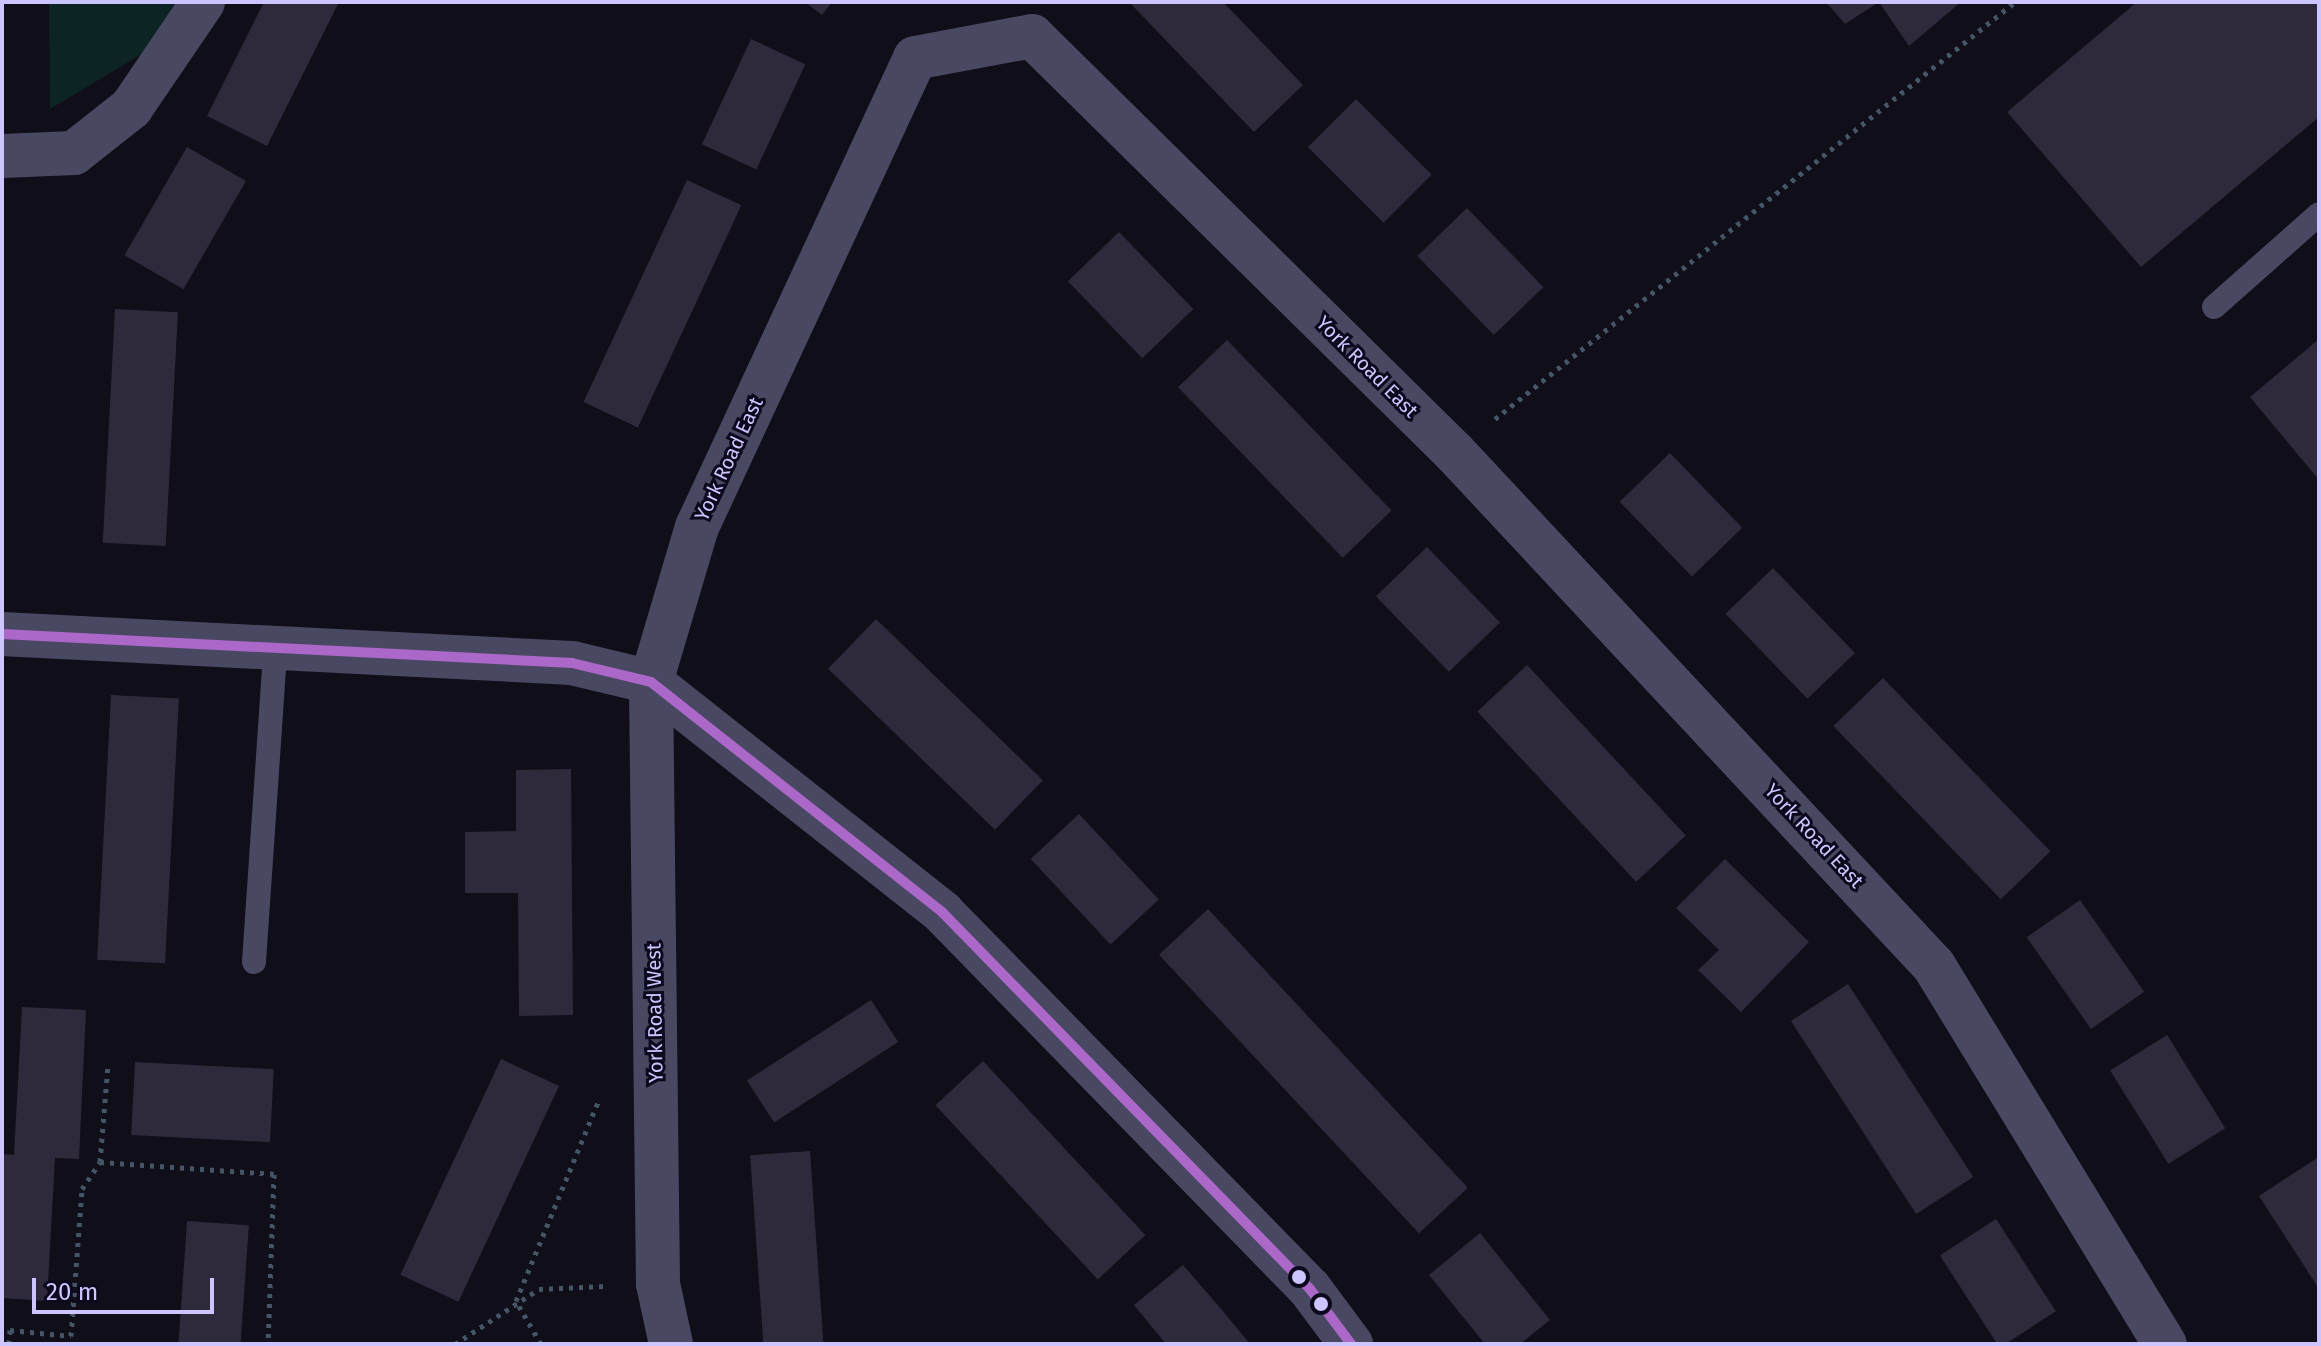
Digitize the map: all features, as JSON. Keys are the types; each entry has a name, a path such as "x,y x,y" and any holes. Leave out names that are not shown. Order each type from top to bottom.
{"street":[{"path":"2,156 74,153 131,108 203,2"},
{"name":"York Road East","path":"651,682 697,527 915,58 1032,36 1454,452 1934,966 2165,1344"},
{"path":"2,634 572,663 651,682 943,913 1310,1289 1351,1344"},
{"name":"York Road West","path":"651,682 658,1284 671,1344"}],"lane":[{"path":"2214,307 2319,214"},
{"path":"254,962 275,650"}],"path":[{"path":"1454,452 2015,2"},
{"path":"9,1344 10,1330 71,1336 82,1189 100,1162 108,1065"},
{"path":"516,1301 603,1091 656,1090"},
{"path":"100,1162 274,1174 268,1344"},
{"path":"455,1344 516,1301 539,1289 658,1284"},
{"path":"516,1301 541,1344"}],"green space":[{"path":"49,2 179,2 165,40 50,109"}],"building":[{"path":"264,2 339,2 267,146 207,116"},
{"path":"805,2 832,2 822,15"},
{"path":"1129,2 1223,2 1303,85 1254,132"},
{"path":"1826,2 1879,2 1845,24"},
{"path":"1879,2 1961,2 1909,46"},
{"path":"2137,2 2319,2 2319,117 2141,267 2007,112"},
{"path":"751,39 805,64 756,169 702,144"},
{"path":"1356,99 1432,175 1384,223 1308,147"},
{"path":"187,147 246,181 183,289 125,255"},
{"path":"687,180 741,205 638,427 583,402"},
{"path":"1467,208 1543,287 1494,335 1417,256"},
{"path":"1119,232 1193,309 1142,358 1068,281"},
{"path":"115,309 178,312 166,546 103,543"},
{"path":"2319,339 2319,480 2250,397"},
{"path":"1227,340 1392,510 1343,558 1178,387"},
{"path":"1670,453 1742,528 1692,576 1620,502"},
{"path":"1427,547 1500,623 1449,672 1376,596"},
{"path":"1773,568 1855,653 1807,699 1726,614"},
{"path":"876,619 1043,780 995,830 828,669"},
{"path":"1527,665 1686,835 1636,882 1477,711"},
{"path":"1883,678 2050,851 2001,899 1833,726"},
{"path":"111,695 179,699 165,963 97,960"},
{"path":"571,769 573,1015 519,1016 518,893 465,893 465,832 516,831 516,770"},
{"path":"1079,814 1159,900 1111,945 1031,859"},
{"path":"1725,859 1809,942 1741,1012 1698,970 1719,950 1676,908"},
{"path":"2080,900 2144,992 2091,1029 2027,937"},
{"path":"1208,909 1468,1188 1419,1233 1159,955"},
{"path":"1848,984 1973,1177 1916,1214 1791,1021"},
{"path":"871,1000 898,1042 774,1123 747,1081"},
{"path":"22,1007 86,1010 79,1159 55,1158 47,1301 2,1298 2,1154 14,1155"},
{"path":"2167,1035 2225,1128 2168,1164 2110,1071"},
{"path":"501,1059 559,1086 458,1302 400,1275"},
{"path":"983,1061 1145,1235 1098,1279 935,1105"},
{"path":"135,1062 274,1069 270,1142 131,1135"},
{"path":"810,1151 823,1344 763,1344 750,1155"},
{"path":"2317,1158 2319,1161 2319,1289 2259,1196"},
{"path":"1996,1219 2056,1311 2005,1344 1997,1344 1940,1255"},
{"path":"187,1221 249,1225 241,1344 178,1344"},
{"path":"1480,1233 1550,1320 1520,1344 1485,1344 1429,1275"},
{"path":"1183,1265 1250,1344 1166,1344 1134,1305"}],"transit line":[{"path":"2,634 572,663 651,682 943,913 1310,1289 1351,1344"}]}
